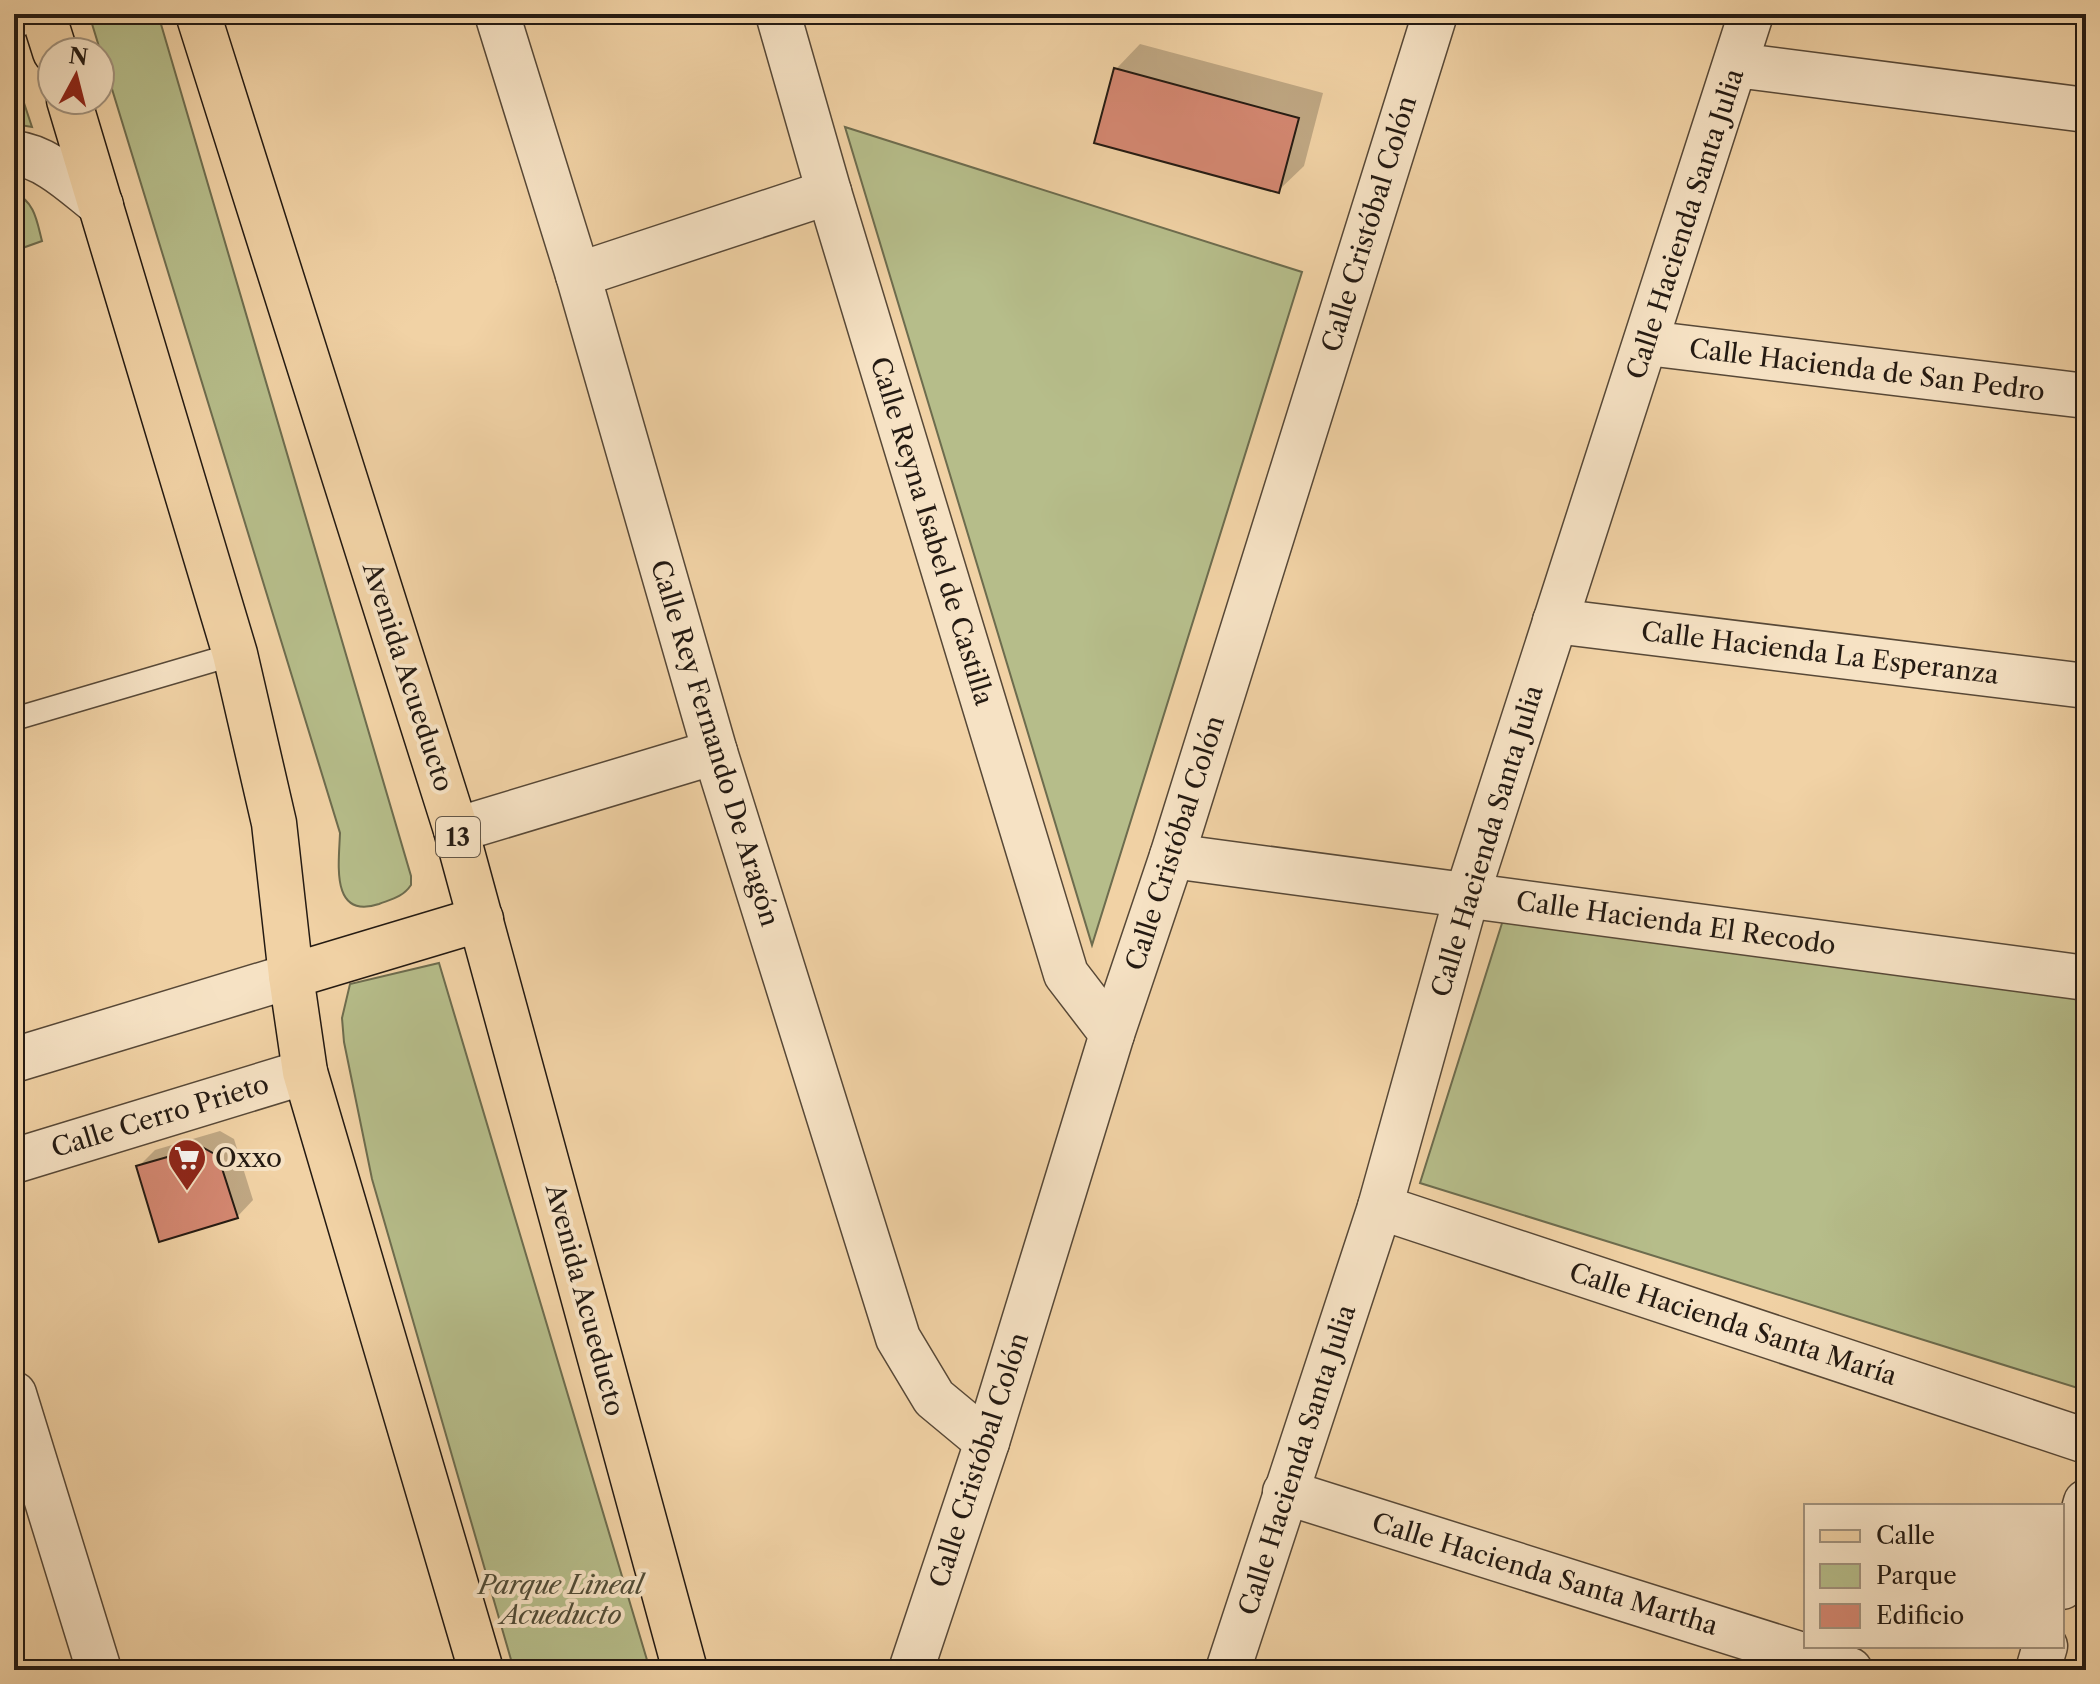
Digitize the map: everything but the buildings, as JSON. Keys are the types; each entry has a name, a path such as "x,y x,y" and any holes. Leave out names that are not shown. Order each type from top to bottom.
{"main road":[{"path":"43,14 50,36"},
{"name":"Avenida Acueducto","path":"198,14 456,830 685,1670"},
{"path":"74,116 235,654 274,823 305,1072 481,1670"},
{"path":"291,976 481,919"}],"street":[{"name":"Calle Rey Fernando De Aragón","path":"497,14 578,275 715,752 898,1338 934,1398 987,1442"},
{"name":"Calle Reyna Isabel de Castilla","path":"778,14 1066,974 1112,1034"},
{"name":"Calle Cristóbal Colón","path":"911,1670 987,1442 1112,1034 1172,856 1435,14"},
{"name":"Calle Hacienda Santa Julia","path":"1228,1670 1380,1207 1467,895 1751,14"},
{"path":"1736,65 2086,110"},
{"path":"14,153 39,160 60,172 101,205"},
{"path":"578,275 829,192"},
{"name":"Calle Hacienda de San Pedro","path":"1647,343 2086,396"},
{"name":"Calle Hacienda La Esperanza","path":"1555,621 2086,686"},
{"path":"456,830 715,752"},
{"name":"Calle Hacienda El Recodo","path":"1172,856 2086,978"},
{"path":"14,1060 291,976"},
{"name":"Calle Cerro Prieto","path":"14,1161 305,1072"},
{"name":"Calle Hacienda Santa María","path":"1380,1207 2086,1441"},
{"path":"16,1409 99,1670"},
{"name":"Calle Hacienda Santa Martha","path":"1285,1492 1850,1670"},
{"path":"2064,1580 2086,1502"},
{"path":"2038,1670 2044,1648"}],"lane":[{"path":"14,719 235,654"}],"green space":[{"path":"89,14 158,14 411,876 411,885 404,892 379,904 363,907 352,904 341,886 340,833 116,102 116,36 96,36"},
{"path":"16,79 32,127 14,124"},
{"path":"845,127 1302,272 1092,945"},
{"path":"14,193 31,207 42,241 14,251"},
{"path":"1503,920 2086,996 2086,1372 2081,1389 1420,1183"},
{"name":"Parque Lineal Acueducto","path":"439,963 650,1670 514,1670 372,1179 344,1042 342,1018 350,984"}],"place":[{"name":"Oxxo","path":"187,1192"}]}
